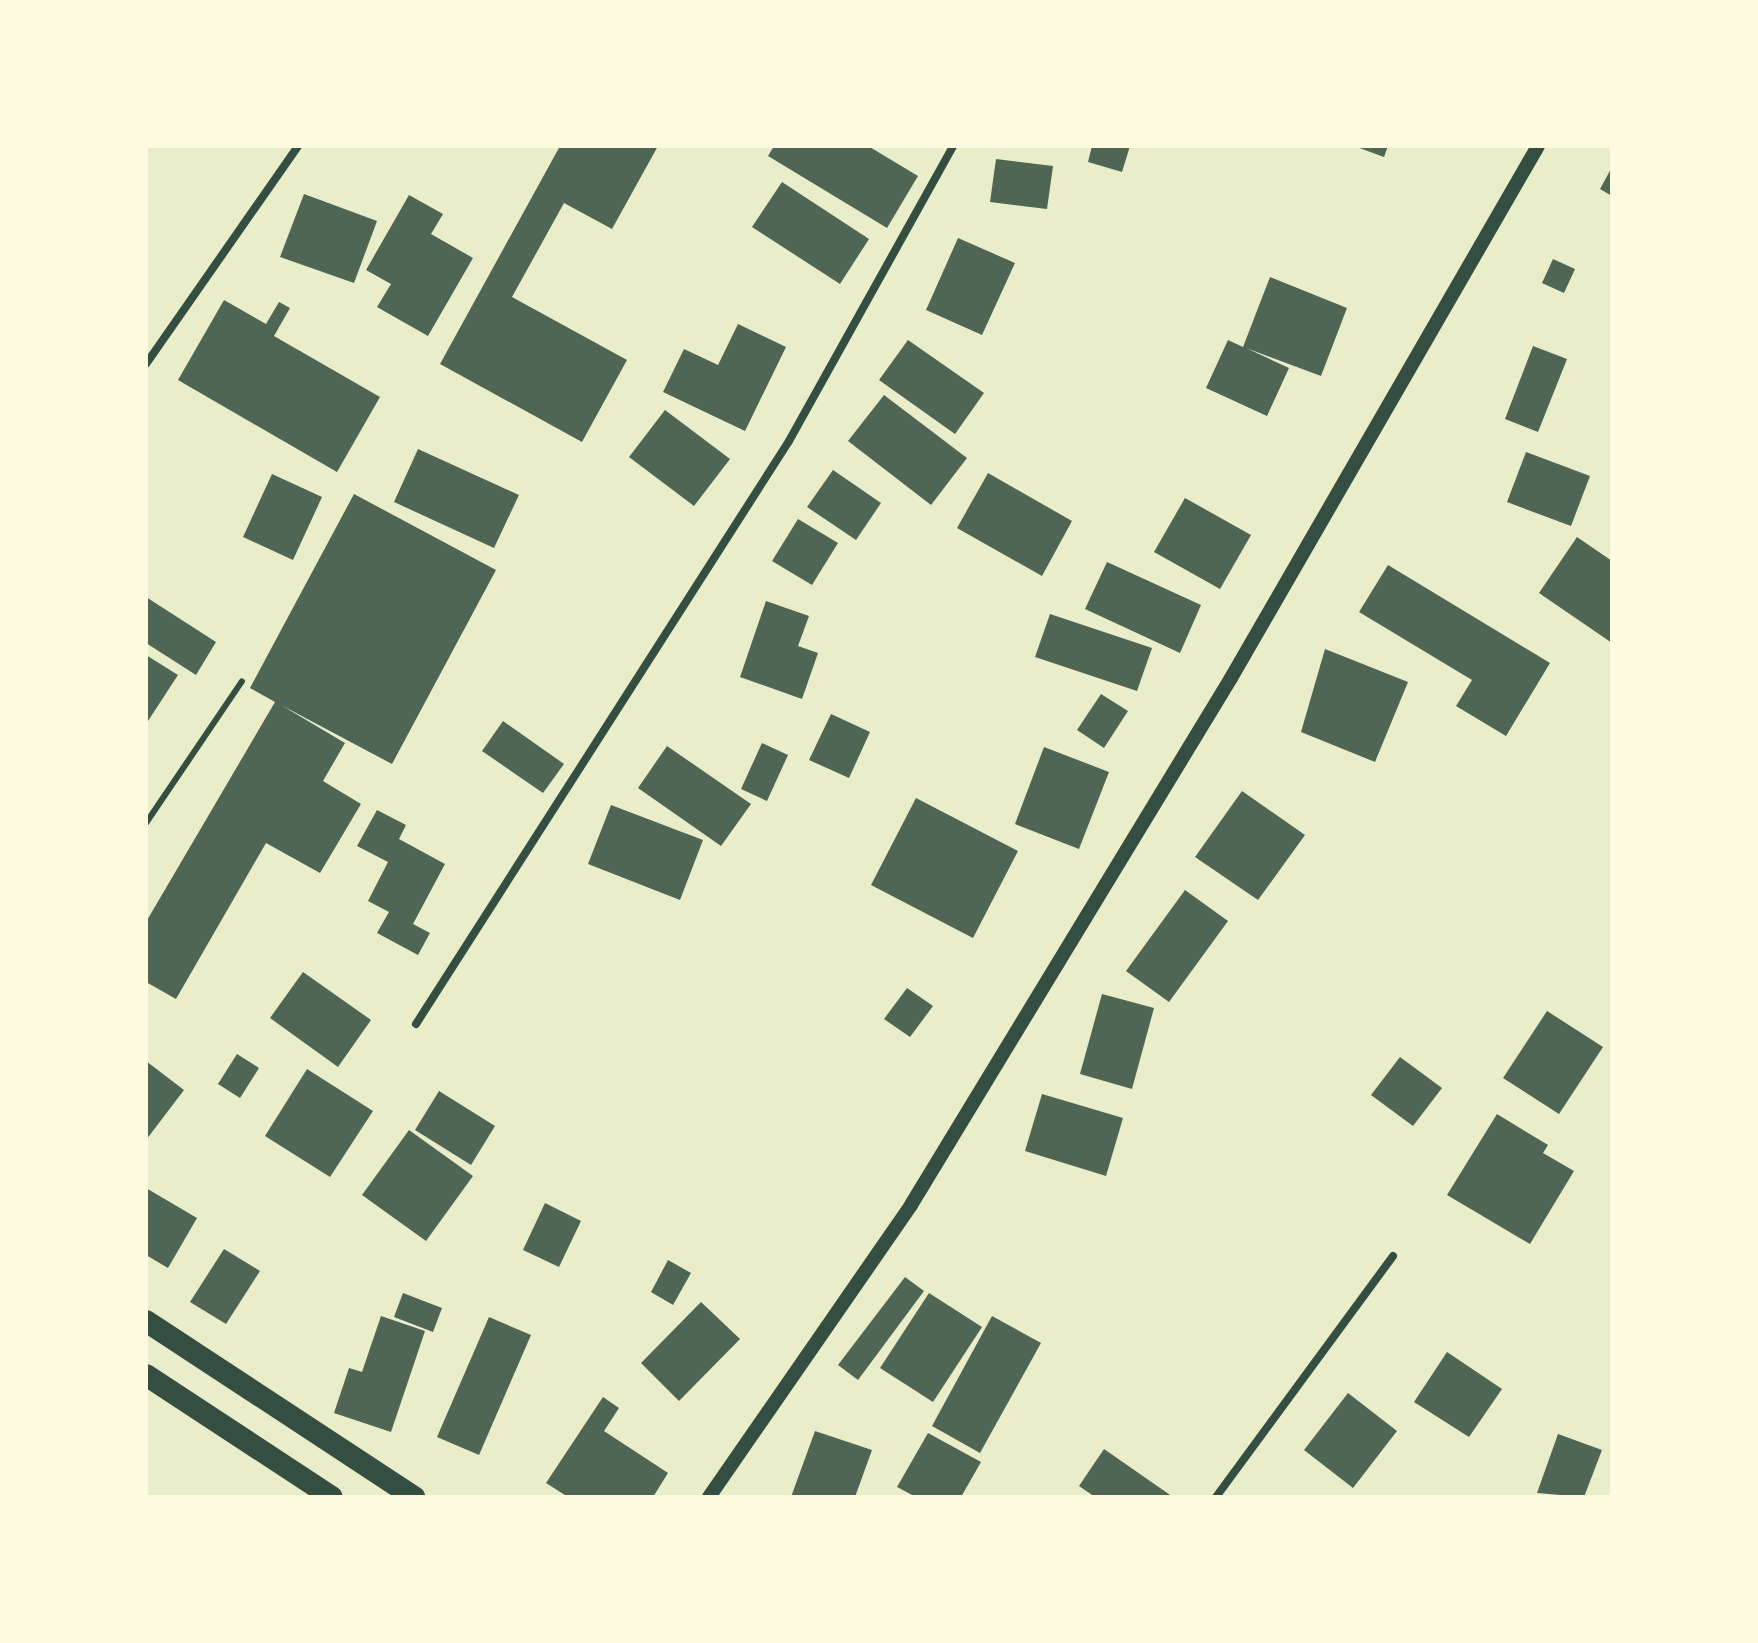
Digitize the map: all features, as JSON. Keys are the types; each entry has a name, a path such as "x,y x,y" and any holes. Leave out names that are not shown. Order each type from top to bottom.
{"highway":[{"path":"146,1321 414,1497"},
{"path":"146,1375 332,1497"}],"street":[{"path":"146,364 298,146"},
{"path":"416,1024 789,441 953,146"},
{"path":"709,1497 911,1205 1231,678 1538,146"},
{"path":"1216,1497 1393,1256"}],"lane":[{"path":"146,823 242,681"}],"building":[{"path":"560,146 658,146 612,229 564,203 512,297 627,360 582,442 440,364"},
{"path":"774,146 868,146 918,176 887,228 768,156"},
{"path":"1092,146 1130,146 1122,172 1088,162"},
{"path":"1354,146 1388,146 1384,157"},
{"path":"996,159 1053,166 1047,209 990,202"},
{"path":"1612,167 1612,196 1600,189"},
{"path":"782,182 869,239 840,284 752,227"},
{"path":"304,194 377,221 354,283 280,257"},
{"path":"409,195 443,214 431,234 473,258 428,336 377,307 391,284 366,270"},
{"path":"958,238 1015,263 982,335 926,310"},
{"path":"1553,259 1575,269 1564,293 1542,283"},
{"path":"1270,277 1347,308 1321,376 1246,348 1289,368 1267,416 1206,388 1228,340 1243,347"},
{"path":"224,300 266,324 279,302 290,308 274,336 380,397 337,472 178,380"},
{"path":"738,324 786,347 745,431 663,392 684,349 718,365"},
{"path":"908,340 984,393 955,434 879,380"},
{"path":"1533,346 1567,359 1538,432 1505,419"},
{"path":"884,395 967,458 931,505 848,441"},
{"path":"665,410 730,459 694,506 629,457"},
{"path":"418,449 519,495 494,548 394,502"},
{"path":"1526,452 1590,476 1571,526 1507,502"},
{"path":"833,470 881,503 856,540 807,507"},
{"path":"988,473 1072,521 1042,576 957,528"},
{"path":"272,474 322,497 293,560 243,537"},
{"path":"354,494 496,570 392,764 281,705 345,743 323,781 361,804 320,873 266,843 176,999 146,982 146,922 275,702 250,688"},
{"path":"1185,498 1251,535 1220,589 1154,552"},
{"path":"798,519 838,543 812,585 772,561"},
{"path":"1577,537 1612,561 1612,643 1539,593"},
{"path":"1107,562 1201,605 1180,653 1085,609"},
{"path":"1388,565 1550,663 1506,736 1456,706 1472,680 1359,612"},
{"path":"146,597 216,642 196,675 146,643"},
{"path":"766,601 809,616 798,646 818,653 802,699 740,677"},
{"path":"1050,614 1152,648 1137,691 1035,657"},
{"path":"1325,649 1408,682 1375,762 1301,732"},
{"path":"146,655 178,675 146,724"},
{"path":"1101,694 1128,711 1104,748 1077,730"},
{"path":"831,714 870,732 849,778 809,760"},
{"path":"503,721 564,764 543,793 482,751"},
{"path":"762,743 788,755 767,801 741,789"},
{"path":"667,746 751,804 721,846 638,788"},
{"path":"1044,747 1109,772 1079,849 1015,824"},
{"path":"1242,791 1305,835 1258,900 1195,857"},
{"path":"916,798 1018,851 973,938 871,885"},
{"path":"611,805 703,840 680,900 588,864"},
{"path":"377,810 406,825 399,839 445,864 413,924 430,933 418,955 377,933 389,912 368,901 388,862 357,846"},
{"path":"1185,890 1228,921 1169,1002 1126,971"},
{"path":"303,972 371,1020 338,1067 270,1018"},
{"path":"907,988 933,1006 910,1037 884,1019"},
{"path":"1102,994 1154,1008 1132,1089 1080,1074"},
{"path":"1547,1011 1603,1047 1559,1114 1503,1078"},
{"path":"237,1054 259,1068 240,1098 218,1084"},
{"path":"1400,1057 1442,1088 1413,1126 1371,1095"},
{"path":"146,1061 184,1090 146,1140"},
{"path":"307,1069 373,1111 330,1177 265,1136"},
{"path":"439,1091 495,1126 471,1165 415,1130"},
{"path":"1042,1094 1123,1118 1106,1176 1025,1151"},
{"path":"1497,1114 1548,1145 1543,1153 1574,1171 1530,1244 1447,1195"},
{"path":"409,1130 473,1176 426,1241 362,1195"},
{"path":"146,1188 197,1218 168,1268 146,1255"},
{"path":"545,1203 581,1221 559,1267 523,1250"},
{"path":"224,1249 260,1271 226,1324 190,1302"},
{"path":"668,1260 691,1273 673,1305 651,1292"},
{"path":"905,1277 924,1291 858,1380 838,1365"},
{"path":"403,1293 442,1308 433,1332 394,1317"},
{"path":"929,1293 982,1327 933,1402 880,1368"},
{"path":"701,1302 740,1339 679,1401 641,1363"},
{"path":"381,1316 425,1331 391,1432 334,1413 349,1368 362,1372"},
{"path":"992,1316 1041,1343 980,1453 932,1426"},
{"path":"489,1317 531,1335 479,1455 437,1437"},
{"path":"1447,1352 1502,1389 1469,1437 1414,1402"},
{"path":"1348,1393 1397,1431 1353,1488 1304,1450"},
{"path":"603,1397 619,1408 604,1431 668,1473 653,1497 568,1497 546,1483"},
{"path":"815,1431 872,1450 855,1497 791,1497"},
{"path":"928,1433 981,1462 961,1497 916,1497 897,1487"},
{"path":"1558,1434 1602,1450 1584,1497 1537,1493"},
{"path":"1104,1449 1173,1497 1095,1497 1079,1486"}]}
